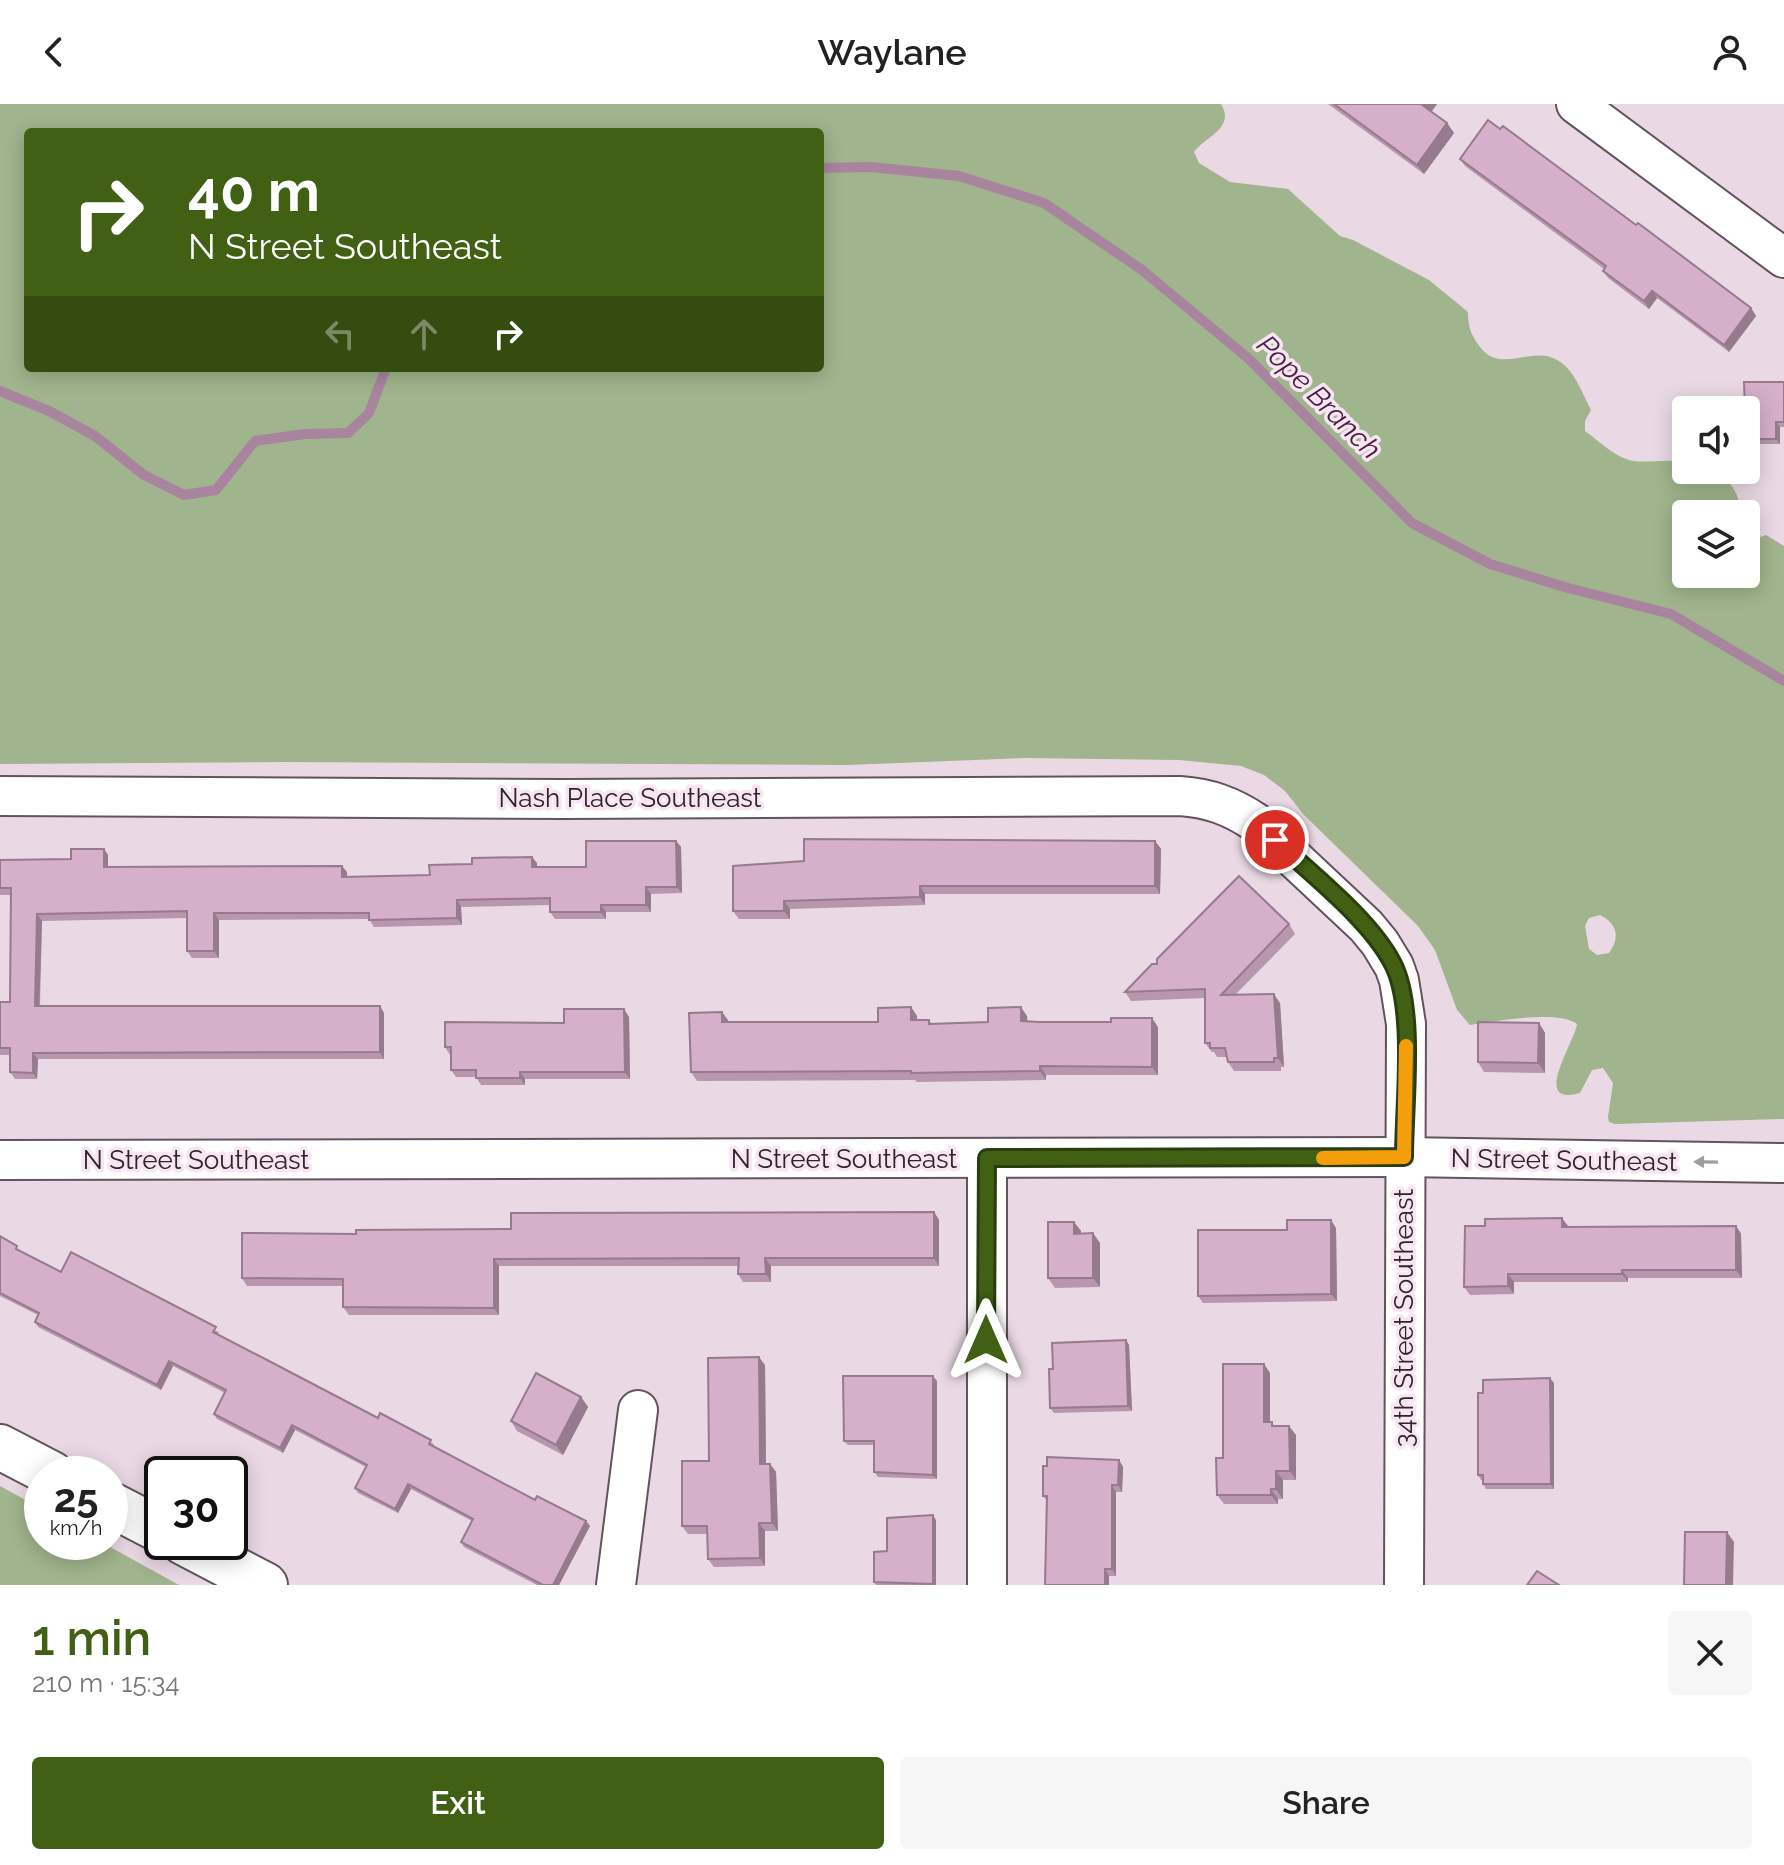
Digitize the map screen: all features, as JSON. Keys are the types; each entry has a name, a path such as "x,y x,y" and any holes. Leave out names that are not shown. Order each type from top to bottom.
{"street":[{"path":"1576,104 1784,258"},
{"name":"Nash Place Southeast","path":"0,796 580,799 1180,796 1226,804 1255,822"},
{"name":"34th Street Southeast","path":"1255,822 1366,926 1394,966 1403,995 1406,1024 1404,1585"},
{"name":"N Street Southeast","path":"0,1160 1404,1157 1784,1163"},
{"path":"987,1158 987,1585"},
{"path":"616,1585 638,1410"},
{"path":"0,1447 24,1459"},
{"path":"217,1560 265,1585"}],"green space":[{"path":"0,104 1221,104 1225,120 1194,152 1199,163 1230,182 1288,189 1340,236 1429,280 1468,312 1472,335 1487,354 1504,359 1541,356 1558,361 1575,379 1591,410 1585,421 1585,431 1615,453 1634,461 1672,461 1672,484 1731,485 1738,500 1672,500 1672,588 1760,588 1760,537 1766,535 1784,546 1784,1119 1615,1124 1609,1122 1608,1117 1613,1083 1603,1068 1592,1070 1580,1093 1565,1095 1558,1091 1559,1070 1577,1024 1541,1017 1470,1025 1457,1010 1435,950 1418,926 1304,815 1285,791 1264,775 1241,766 1179,760 1024,758 848,765 0,764","holes":["1600,915 1611,923 1615,942 1609,953 1597,955 1589,949 1585,926 1589,918"]},
{"path":"0,1486 24,1499 24,1560 128,1560 128,1557 179,1585 0,1585"}],"building":[{"path":"1334,104 1423,104 1447,123 1417,165"},
{"path":"1488,120 1500,129 1503,126 1751,308 1724,345 1652,291 1644,301 1603,271 1606,266 1460,159"},
{"path":"1744,382 1784,382 1784,422 1776,422 1776,439 1760,439 1760,396 1744,396"},
{"path":"804,839 1155,841 1155,886 920,886 920,897 784,901 784,911 733,911 733,866 804,861"},
{"path":"586,841 676,841 677,887 646,887 646,905 601,905 601,912 550,912 550,898 457,900 457,918 369,920 369,913 214,913 214,951 187,951 187,911 37,914 35,1006 380,1006 380,1052 33,1053 33,1073 10,1072 10,1048 0,1048 0,1002 10,1002 11,888 0,888 0,860 71,859 71,849 104,849 104,867 342,866 342,877 430,875 429,865 472,864 472,858 532,857 532,867 586,867"},
{"path":"1239,876 1289,924 1221,995 1274,994 1278,1058 1274,1058 1274,1062 1228,1062 1225,1048 1210,1048 1210,1043 1205,1043 1205,989 1125,992 1152,964 1157,964 1157,959"},
{"path":"911,1007 911,1020 929,1020 929,1024 988,1022 988,1008 1021,1007 1021,1021 1111,1022 1111,1018 1152,1018 1152,1067 1040,1066 1040,1071 911,1073 691,1072 689,1013 722,1012 722,1022 878,1022 878,1008"},
{"path":"564,1009 624,1009 625,1072 520,1072 520,1078 476,1078 476,1070 451,1070 451,1047 445,1047 445,1022 564,1023"},
{"path":"1478,1022 1539,1023 1538,1063 1478,1062"},
{"path":"934,1212 934,1258 765,1258 766,1274 738,1274 739,1258 494,1259 494,1308 343,1307 343,1279 242,1278 242,1233 356,1234 356,1230 511,1229 511,1213"},
{"path":"1562,1218 1562,1227 1736,1226 1736,1270 1508,1274 1508,1286 1464,1287 1465,1226 1485,1226 1485,1219"},
{"path":"1287,1220 1331,1220 1331,1294 1198,1296 1198,1230 1287,1230"},
{"path":"1048,1222 1074,1222 1074,1234 1093,1233 1093,1278 1048,1278"},
{"path":"0,1236 17,1246 16,1249 61,1272 71,1252 216,1327 213,1332 378,1418 380,1413 431,1440 429,1444 535,1500 537,1496 586,1521 553,1585 543,1585 461,1542 473,1519 408,1484 395,1509 355,1488 367,1465 292,1425 280,1448 214,1414 226,1390 169,1361 157,1385 35,1322 39,1313 0,1293"},
{"path":"1126,1340 1128,1406 1050,1408 1052,1343"},
{"path":"759,1357 760,1464 770,1464 772,1523 759,1523 760,1558 708,1559 707,1526 682,1526 682,1461 709,1461 708,1358"},
{"path":"1223,1364 1264,1364 1264,1422 1272,1422 1272,1426 1289,1426 1290,1471 1276,1471 1276,1489 1271,1489 1271,1495 1217,1495 1216,1458 1223,1458"},
{"path":"536,1373 581,1397 556,1445 511,1421"},
{"path":"843,1376 933,1376 933,1475 874,1472 874,1441 844,1441"},
{"path":"1550,1378 1551,1484 1483,1484 1483,1475 1478,1475 1478,1393 1483,1393 1483,1380"},
{"path":"1047,1457 1119,1460 1118,1485 1112,1485 1112,1569 1105,1569 1105,1585 1045,1585 1047,1496 1043,1496 1043,1466 1047,1466"},
{"path":"933,1515 933,1584 874,1582 874,1552 887,1551 887,1518"},
{"path":"1685,1532 1727,1532 1726,1585 1684,1585"},
{"path":"1537,1571 1559,1585 1527,1585"}],"waterway":[{"name":"Pope Branch","path":"824,168 871,167 959,176 1044,203 1142,270 1249,359 1412,523 1490,564 1671,614 1784,681"},
{"name":"Pope Branch","path":"0,391 49,411 95,436 144,475 184,495 216,490 255,441 305,434 348,433 369,413 384,372"}],"slow traffic":[{"path":"1323,1158 1404,1157 1406,1046"}],"route":[{"path":"986,1340 987,1158 1404,1157 1406,1009 1394,966 1366,926 1275,840"}]}
